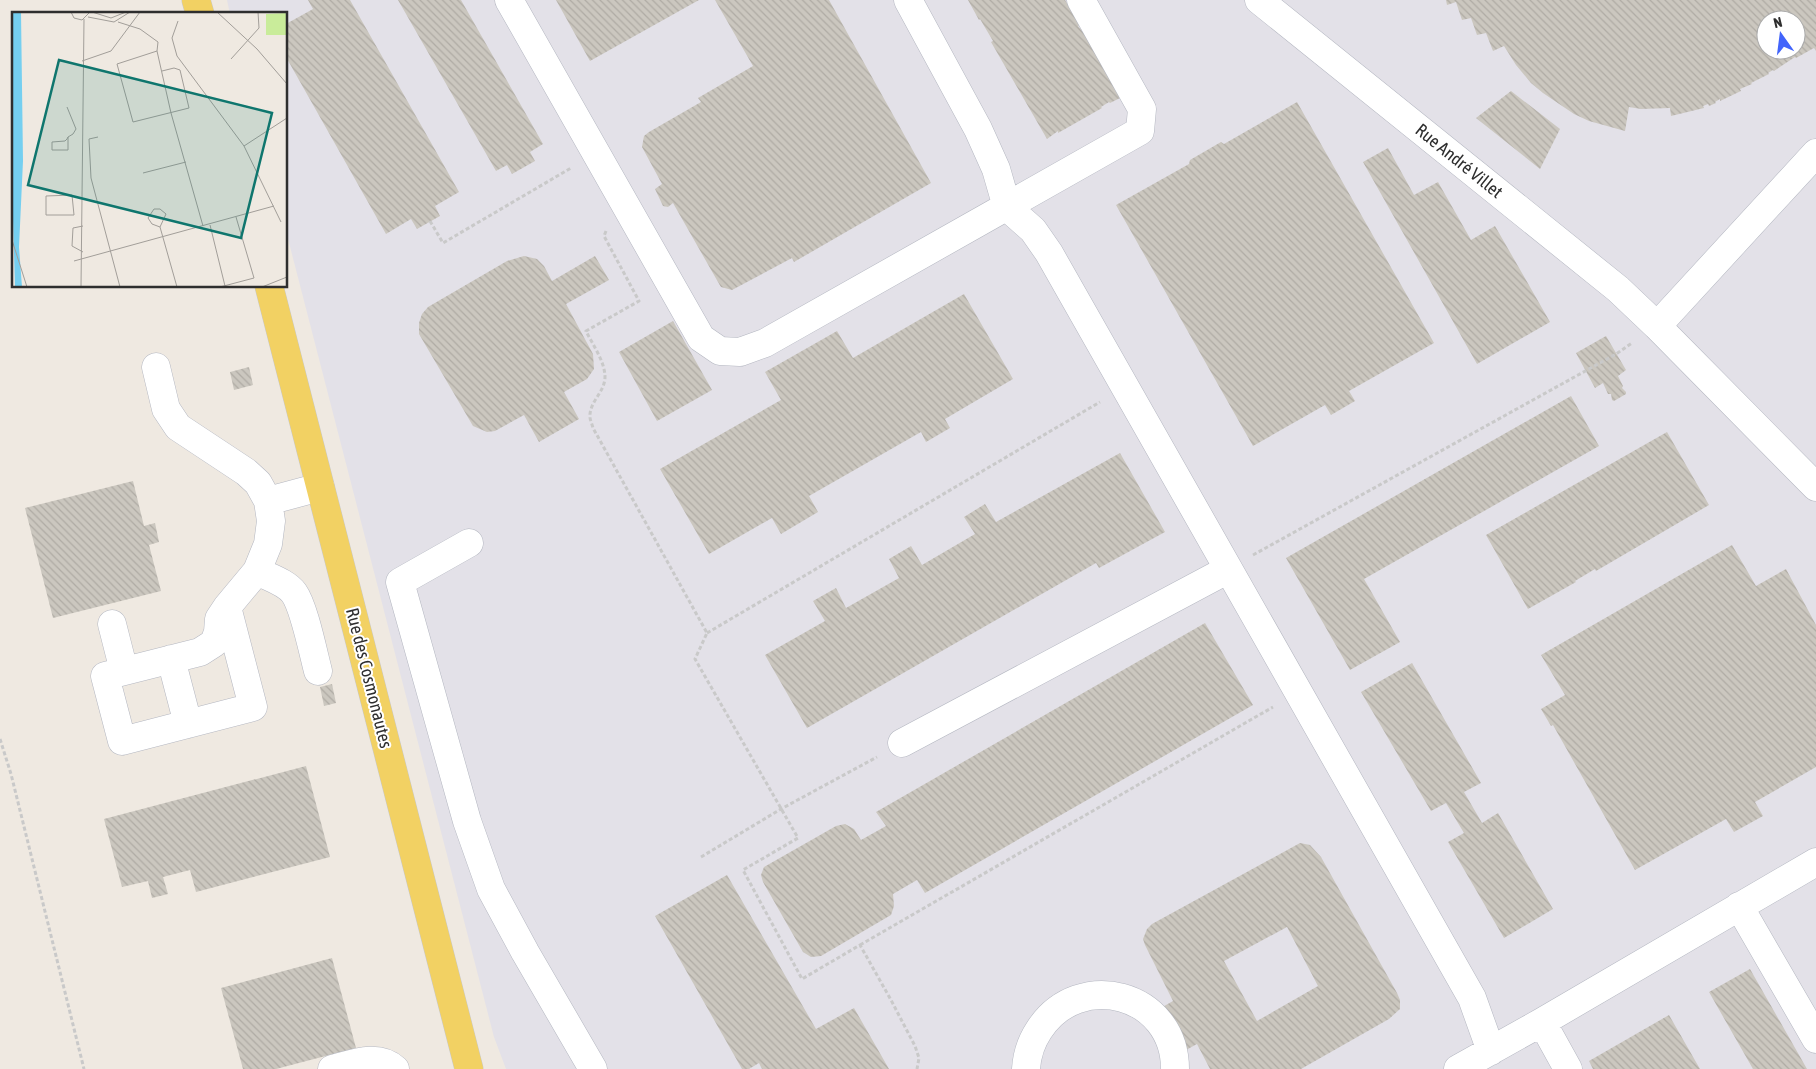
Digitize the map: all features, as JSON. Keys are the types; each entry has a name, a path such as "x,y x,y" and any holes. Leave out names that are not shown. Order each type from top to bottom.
{"main road":[{"name":"Rue des Cosmonautes","path":"270,288 469,1069"}],"lane":[{"path":"509,0 701,338 720,351 740,352 765,343 1140,131 1142,109 1081,0"},
{"path":"908,0 978,130 996,169 1007,207 1033,230 1049,254 1126,387 1472,998 1491,1051"},
{"name":"Rue André Villet","path":"1259,0 1618,289 1816,487"},
{"path":"1657,326 1816,153"},
{"path":"156,367 166,409 178,427 246,472 258,483 268,501 271,521 268,544 257,571 227,606 219,619 218,632 214,643 200,652 105,676 122,741 253,707 227,606"},
{"path":"268,501 320,487"},
{"path":"469,544 400,582 467,821 491,889 593,1069"},
{"path":"902,742 1228,570"},
{"path":"257,571 284,584 293,592 299,604 318,671"},
{"path":"112,624 124,671"},
{"path":"171,659 188,724"},
{"path":"1458,1069 1816,862"},
{"path":"1739,906 1816,1039"},
{"path":"1026,1069 1030,1044 1043,1023 1062,1006 1083,997 1109,994 1138,1003 1152,1013 1166,1030 1175,1056 1175,1069"},
{"path":"1542,1022 1568,1069"},
{"path":"332,1069 363,1060 390,1064 395,1069"}],"path":[{"path":"430,221 442,243 578,164"},
{"path":"606,229 604,236 639,301 586,331 602,364 605,377 603,389 594,402 590,416 592,428 707,633"},
{"path":"1228,570 1616,354 1657,326"},
{"path":"1126,387 707,633 695,659 798,838 742,870 802,978 1298,693"},
{"path":"0,739 11,774 84,1069"},
{"path":"701,857 781,809 902,742"},
{"path":"860,945 915,1046 919,1058 917,1069"}],"shaded area":[{"path":"227,0 1816,0 1816,1069 506,1069 494,1037 288,239 288,12 230,12"}],"building":[{"path":"308,0 350,0 459,192 435,206 440,216 417,229 411,219 386,234 288,61 288,23 313,9"},
{"path":"398,0 461,0 543,144 530,152 535,161 512,174 507,165 496,171"},
{"path":"556,0 699,0 590,61"},
{"path":"715,0 829,0 931,183 794,262 792,258 732,290 721,287 673,203 668,207 663,206 655,189 662,184 642,147 644,136 649,132 701,102 698,98 753,66"},
{"path":"968,0 1065,0 1120,98 1109,102 1102,108 1058,133 1058,131 1047,139"},
{"path":"1446,0 1816,0 1816,51 1814,48 1806,52 1806,10 1756,10 1756,60 1790,60 1752,84 1740,89 1741,91 1720,101 1720,99 1709,106 1708,104 1703,106 1704,108 1671,116 1670,108 1641,109 1629,107 1625,131 1589,121 1574,114 1543,93 1531,83 1516,65 1504,46 1493,51 1486,33 1477,35 1471,18 1462,20 1456,2 1447,5"},
{"path":"1511,91 1560,129 1540,169 1476,118"},
{"path":"1297,102 1434,343 1349,391 1355,401 1331,415 1325,405 1253,446 1116,205 1189,164 1190,160 1221,142 1224,144"},
{"path":"1388,148 1414,195 1438,182 1471,240 1495,226 1550,322 1477,364 1363,162"},
{"path":"524,256 537,259 544,266 552,281 595,256 609,280 566,304 593,354 594,369 587,379 564,392 579,419 539,442 524,415 495,431 487,432 473,426 419,334 419,323 422,314 428,307 507,261"},
{"path":"964,294 1013,379 945,419 950,428 926,442 921,432 809,496 818,512 781,534 772,518 709,554 660,469 781,400 765,372 837,331 853,358"},
{"path":"673,321 712,390 657,421 619,352"},
{"path":"1606,336 1626,370 1618,376 1626,394 1614,401 1603,383 1595,388 1576,353"},
{"path":"249,367 253,385 234,390 230,372"},
{"path":"1571,396 1599,446 1364,579 1400,642 1350,670 1286,558"},
{"path":"1667,432 1709,505 1528,609 1486,535"},
{"path":"1120,453 1165,532 1099,568 1096,563 807,728 765,655 825,621 813,601 836,588 846,608 899,578 889,559 911,546 922,565 975,534 964,517 985,504 996,522"},
{"path":"133,481 144,526 155,523 159,542 149,545 161,591 53,618 25,508"},
{"path":"1732,545 1756,586 1786,569 1816,625 1816,767 1755,802 1763,816 1734,832 1726,819 1635,870 1553,725 1551,726 1541,709 1565,695 1541,655"},
{"path":"1205,623 1253,705 925,893 917,880 893,894 894,906 891,915 821,956 811,957 803,952 763,882 761,875 764,867 836,826 845,824 854,829 861,840 886,826 876,812"},
{"path":"1412,663 1481,783 1464,792 1482,823 1498,813 1553,909 1504,938 1448,842 1464,833 1446,803 1431,811 1361,692"},
{"path":"332,684 336,703 324,706 320,687"},
{"path":"306,766 330,857 196,892 190,870 163,877 168,894 152,898 148,881 122,887 104,819"},
{"path":"1300,843 1310,845 1321,857 1397,993 1400,1000 1400,1009 1389,1019 1301,1069 1210,1069 1197,1044 1175,1056 1152,1013 1173,1001 1143,939 1147,929 1152,924","holes":["1287,927 1318,986 1257,1021 1224,961"]},
{"path":"727,875 816,1029 854,1008 889,1069 762,1069 759,1063 749,1069 742,1069 655,916"},
{"path":"332,958 356,1048 276,1069 243,1069 221,988"},
{"path":"1750,969 1807,1069 1753,1069 1709,992"},
{"path":"1669,1015 1700,1069 1593,1069 1589,1061"}]}
